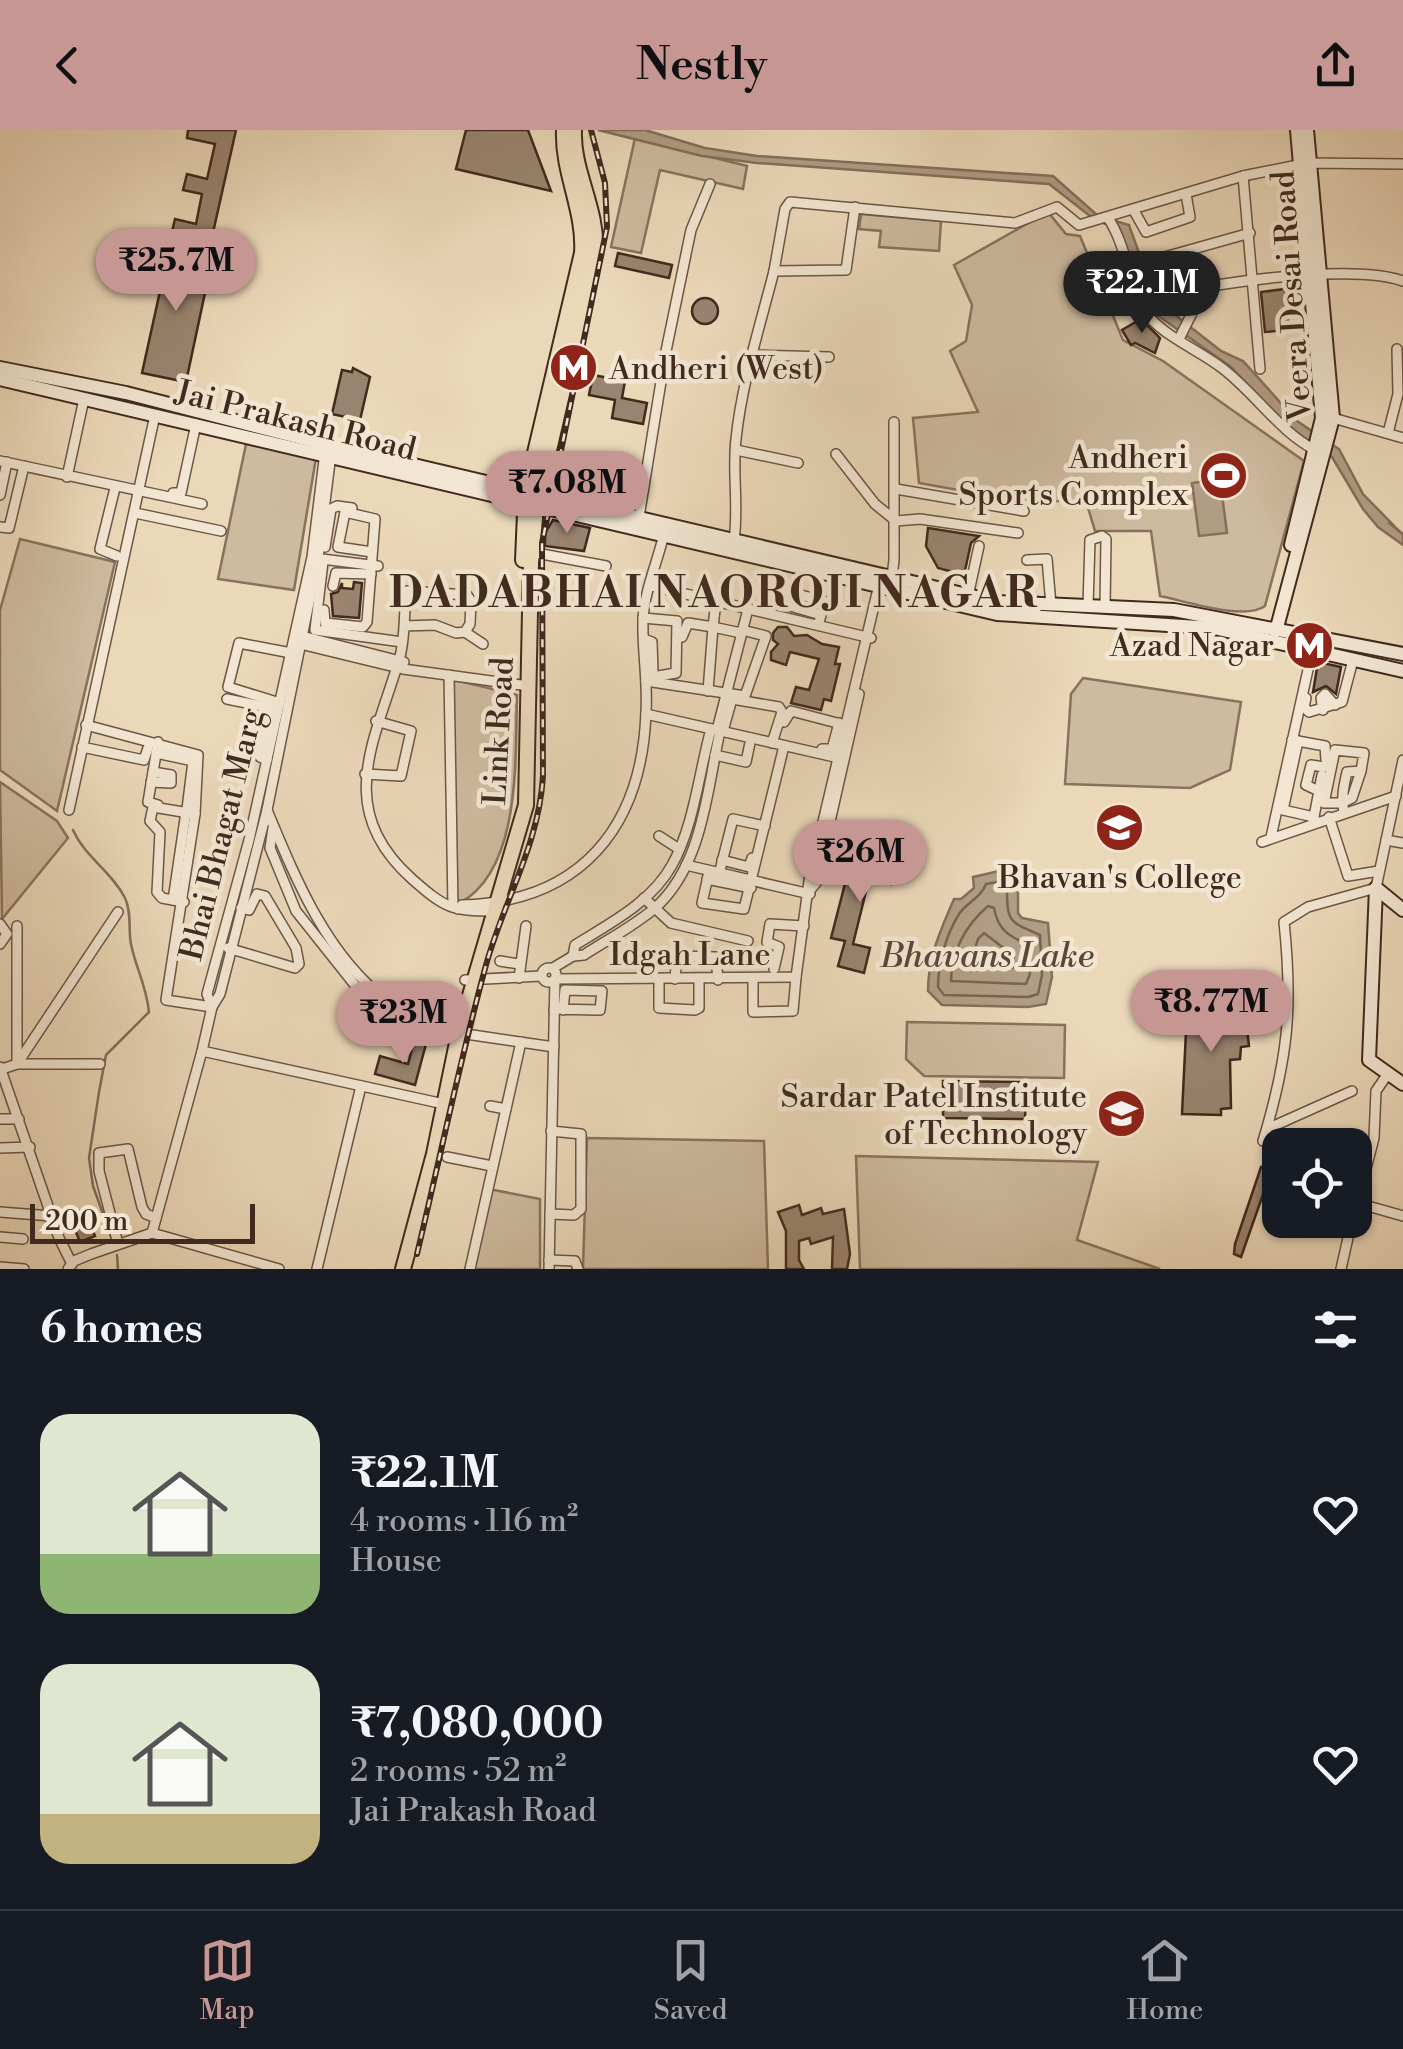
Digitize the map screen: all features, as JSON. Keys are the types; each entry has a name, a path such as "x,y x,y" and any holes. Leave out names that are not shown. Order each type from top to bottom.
{"main road":[{"name":"Link Road","path":"440,1103 454,1028 526,806 525,686 532,499 582,253 582,219 565,154 564,130"},
{"name":"Link Road","path":"532,499 595,251 595,228 574,130"},
{"path":"1297,130 1303,164"},
{"name":"Veera Desai Road","path":"1272,631 1321,445 1334,418 1303,164 1306,130"},
{"path":"1314,277 1321,445"},
{"name":"Jai Prakash Road","path":"0,368 126,393 329,450 532,499 664,538 997,614 1161,622 1403,654"},
{"name":"Jai Prakash Road","path":"0,379 329,450"},
{"name":"Jai Prakash Road","path":"532,499 640,517 1005,603 1174,610 1272,631 1313,645 1352,666 1403,671"},
{"path":"1376,888 1403,910"},
{"path":"1376,888 1369,1060 1403,1084"},
{"path":"394,1269 440,1103"},
{"path":"403,1269 440,1103"}],"street":[{"path":"734,540 738,502 736,450 786,204 998,222 1027,220 1056,208 1079,226 1243,176 1303,164 1403,164"},
{"path":"1243,176 1260,369"},
{"path":"640,517 666,351 692,230 710,184"},
{"path":"1133,210 1146,232 1190,217 1186,194"},
{"path":"774,271 846,270 855,207"},
{"path":"1108,218 1126,251 1144,308 1152,319 1235,378 1296,440 1321,445"},
{"path":"1161,258 1250,233"},
{"path":"1178,336 1205,287 1368,274 1403,280"},
{"path":"1388,433 1398,394 1397,349"},
{"path":"753,355 829,358"},
{"path":"68,476 84,399"},
{"path":"69,810 142,491 155,415"},
{"path":"1334,418 1403,438"},
{"path":"880,588 892,576 896,521 894,422"},
{"path":"0,495 4,464 115,488 180,494 196,424"},
{"path":"329,450 315,630 402,642"},
{"path":"736,450 798,464"},
{"path":"836,454 874,504 896,521 931,520 1018,533"},
{"path":"0,527 9,528 23,469"},
{"path":"115,488 100,551 118,556"},
{"path":"896,488 1024,510"},
{"path":"142,491 202,505 197,526"},
{"path":"318,558 334,507 382,513"},
{"path":"324,610 325,624 366,625 374,569 374,516 345,512 338,546 372,552"},
{"path":"135,513 221,530"},
{"path":"465,632 470,624 468,596 414,589 406,593 398,664 376,721 365,774 368,815 380,844 439,903 456,908 491,908 570,878 604,846 627,810 642,751 652,586 667,523"},
{"path":"1088,606 1090,540 1102,536 1106,543 1104,606"},
{"path":"968,596 979,546"},
{"path":"528,551 606,566"},
{"path":"318,558 374,569"},
{"name":"Bhai Bhagat Marg","path":"152,1234 212,1008 207,994 225,948 252,847 267,738 289,678 318,558"},
{"path":"1027,560 1046,560 1051,606"},
{"path":"333,586 336,573 374,569"},
{"path":"652,586 748,609 820,620 869,638"},
{"name":"Idgah Lane","path":"841,759 837,745 880,588"},
{"path":"1088,589 1105,590"},
{"path":"708,691 716,602"},
{"path":"573,956 584,956 654,908 688,866 708,788 724,694 748,609"},
{"path":"646,677 676,673 677,621 647,638"},
{"path":"646,677 678,686 724,694 747,694 766,640 764,634 696,623 685,625 678,686"},
{"path":"404,626 435,625 456,633 465,632 483,644"},
{"path":"276,707 228,687 238,643 296,642 449,676 525,686"},
{"path":"1313,645 1304,707 1308,712 1323,710 1344,697 1352,666"},
{"path":"1338,670 1352,666"},
{"path":"1322,668 1314,667 1309,675 1280,809 1267,839 1314,819 1329,817 1343,808 1396,796"},
{"path":"449,676 445,715 456,908"},
{"path":"242,908 248,910 257,894 265,896 296,948 299,964 295,968 225,948 242,908 252,847 267,810 289,678"},
{"path":"227,699 276,707"},
{"path":"718,730 732,699 780,708 780,742"},
{"path":"762,826 733,820 722,860 702,898 705,904 742,910 752,885 780,742 791,711 846,721"},
{"path":"646,714 841,759"},
{"path":"365,774 401,776 408,745 410,728 376,721"},
{"name":"Idgah Lane","path":"519,978 542,976 548,982 554,974 699,982 796,977 846,721"},
{"path":"86,726 154,748 198,755 166,1000 212,1008"},
{"path":"710,759 746,762 751,738"},
{"path":"1295,741 1328,748 1314,819"},
{"path":"819,748 828,751 837,745"},
{"path":"82,747 144,760 154,748"},
{"path":"154,748 148,804 191,811"},
{"path":"1334,750 1362,751 1360,772 1346,772 1343,808 1324,802 1334,750"},
{"path":"559,1010 554,974 573,956 575,945 644,898 674,860 695,785 710,759"},
{"path":"1267,1128 1288,1038 1291,990 1284,922 1308,907 1376,888 1386,840 1398,812 1396,796 1403,760"},
{"path":"695,785 708,788"},
{"path":"260,792 298,885 347,961 388,1001 454,1028"},
{"path":"178,901 162,898 156,889 160,832 150,822 152,808 191,811"},
{"path":"1280,809 1314,819"},
{"path":"1329,817 1348,876 1379,872"},
{"path":"273,825 270,848 296,911 366,999 409,1020 554,1047"},
{"path":"722,860 749,866 762,826"},
{"path":"660,836 679,849"},
{"path":"1386,840 1403,844"},
{"path":"674,860 752,885 810,891"},
{"path":"644,898 671,923 748,941"},
{"path":"17,1064 118,912"},
{"path":"0,924 8,934 0,944"},
{"path":"774,969 778,948 767,942 770,924 804,926"},
{"path":"16,926 17,1064"},
{"path":"469,980 519,978 526,926"},
{"path":"674,982 677,956 716,957 718,980"},
{"path":"500,960 519,964"},
{"path":"754,980 753,1011 793,1012 796,977"},
{"path":"659,982 659,1008 695,1010 699,1008 699,982 687,985"},
{"path":"559,1010 600,1010 602,991 564,990 559,1010 554,1047 550,1214 553,1265 575,1261 578,1269"},
{"path":"470,1269 522,1042"},
{"path":"202,1051 440,1103"},
{"path":"100,1064 17,1064 1,1068 70,1266 120,1236 152,1234 279,1269"},
{"path":"1372,1146 1376,1091 1387,1074"},
{"path":"317,1269 361,1086"},
{"path":"1267,1128 1352,1091"},
{"path":"490,1106 506,1109"},
{"path":"0,1119 19,1118"},
{"path":"550,1214 574,1214 581,1209 581,1134 551,1132"},
{"path":"0,1148 30,1147"},
{"path":"120,1236 99,1171 99,1152 128,1149 146,1214 156,1218"},
{"path":"446,1157 492,1166"},
{"path":"139,1194 161,1199"},
{"path":"1372,1210 1403,1216"},
{"path":"0,1212 51,1216"},
{"path":"0,1237 23,1239"},
{"path":"1341,1269 1348,1238"},
{"path":"4,1268 24,1269"}],"shaded area":[{"path":"635,138 747,166 743,189 660,170 641,253 611,247"},
{"path":"1048,212 1066,234 1080,236 1123,340 1163,361 1304,461 1265,606 1230,611 1160,596 1151,531 1095,531 1086,501 1019,501 919,483 913,418 978,412 950,351 966,341 972,305 954,265"},
{"path":"861,214 941,221 939,251 879,247 881,231 859,229"},
{"path":"246,444 316,458 294,590 218,579"},
{"path":"20,539 115,562 57,811 0,770 0,610"},
{"path":"1083,678 1241,702 1230,770 1190,788 1065,784 1071,694"},
{"path":"451,679 517,695 514,779 505,838 495,865 480,887 460,903 457,901"},
{"path":"0,782 57,821 68,838 2,919"},
{"path":"907,1022 1065,1025 1064,1078 924,1076 906,1059"},
{"path":"587,1138 764,1141 768,1269 583,1269"},
{"path":"856,1156 1098,1162 1077,1240 1160,1269 860,1269"},
{"path":"489,1189 540,1199 540,1269 471,1269"}],"water":[{"path":"598,130 645,130 705,148 757,156 1053,176 1098,216 1129,225 1156,300 1221,351 1243,361 1297,421 1339,449 1363,494 1403,535 1403,545 1378,527 1363,509 1332,457 1299,440 1231,367 1147,308 1119,229 1095,220 1049,184 757,163 702,156"},
{"path":"1220,479 1227,533 1199,536 1192,483"},
{"name":"Bhavans Lake","path":"999,871 1018,876 1018,913 1022,918 1048,923 1052,977 1046,1004 942,1005 928,991 930,966 949,910 954,899 961,899 974,888 973,877"}],"building":[{"path":"188,130 236,130 210,246 171,236 175,219 196,224 202,194 183,190 187,174 207,179 215,144 187,138"},
{"path":"466,130 528,130 551,191 456,169"},
{"path":"161,248 212,260 186,382 142,373 162,282 154,280"},
{"path":"618,253 672,265 669,278 615,266"},
{"path":"1285,289 1289,330 1265,332 1261,292"},
{"path":"705,298 714,302 718,311 714,320 705,324 696,320 692,311 696,302"},
{"path":"1141,319 1160,338 1155,353 1135,343 1131,345 1122,330"},
{"path":"353,368 370,377 360,420 332,414 342,370 352,372"},
{"path":"593,375 625,381 622,398 647,403 643,424 612,418 615,400 589,395"},
{"path":"553,520 590,528 584,551 545,546 545,533"},
{"path":"928,528 979,536 971,543 964,575 938,568 926,546"},
{"path":"354,582 362,583 359,618 333,616 331,594 338,592 342,583 342,588 353,589"},
{"path":"778,627 787,627 794,636 807,635 822,644 839,647 835,664 840,664 831,701 824,699 821,710 791,703 796,687 809,690 819,659 790,652 786,665 771,660 771,652 778,644 773,633"},
{"path":"1318,662 1341,667 1336,694 1326,686 1313,692"},
{"path":"869,846 899,853 891,884 869,879 853,944 870,948 864,973 838,966 845,941 831,938 849,868 863,871"},
{"path":"1215,992 1215,1002 1232,1007 1246,1020 1249,1046 1241,1047 1240,1059 1230,1060 1231,1108 1221,1109 1221,1115 1182,1114 1187,1011 1204,994"},
{"path":"414,1041 426,1044 415,1085 375,1074 380,1056 408,1064"},
{"path":"943,1081 1026,1082 1025,1119 943,1118"},
{"path":"1261,1167 1262,1197 1241,1257 1234,1254"},
{"path":"799,1205 802,1215 821,1208 823,1214 844,1209 850,1254 847,1269 832,1269 833,1237 811,1244 809,1238 799,1241 799,1260 804,1269 786,1269 786,1231 778,1212"},
{"path":"84,1209 95,1236 80,1242 69,1215"}],"waterway":[{"path":"1389,523 1403,534"},
{"path":"73,830 125,898 131,944 149,1012 106,1055 99,1092 89,1158 93,1186 112,1239"},
{"path":"117,1255 118,1269"}],"railway":[{"path":"417,1254 486,965 528,849 540,801 542,543 607,227 605,183 591,130"}],"place":[{"name":"Andheri (West)","path":"574,368"},
{"name":"Andheri Sports Complex","path":"1223,475"},
{"name":"Azad Nagar","path":"1309,645"},
{"name":"Bhavan's College","path":"1120,827"},
{"name":"Sardar Patel Institute of Technology","path":"1122,1114"}],"district":[{"name":"DADABHAI NAOROJI NAGAR","path":"714,592"}]}
